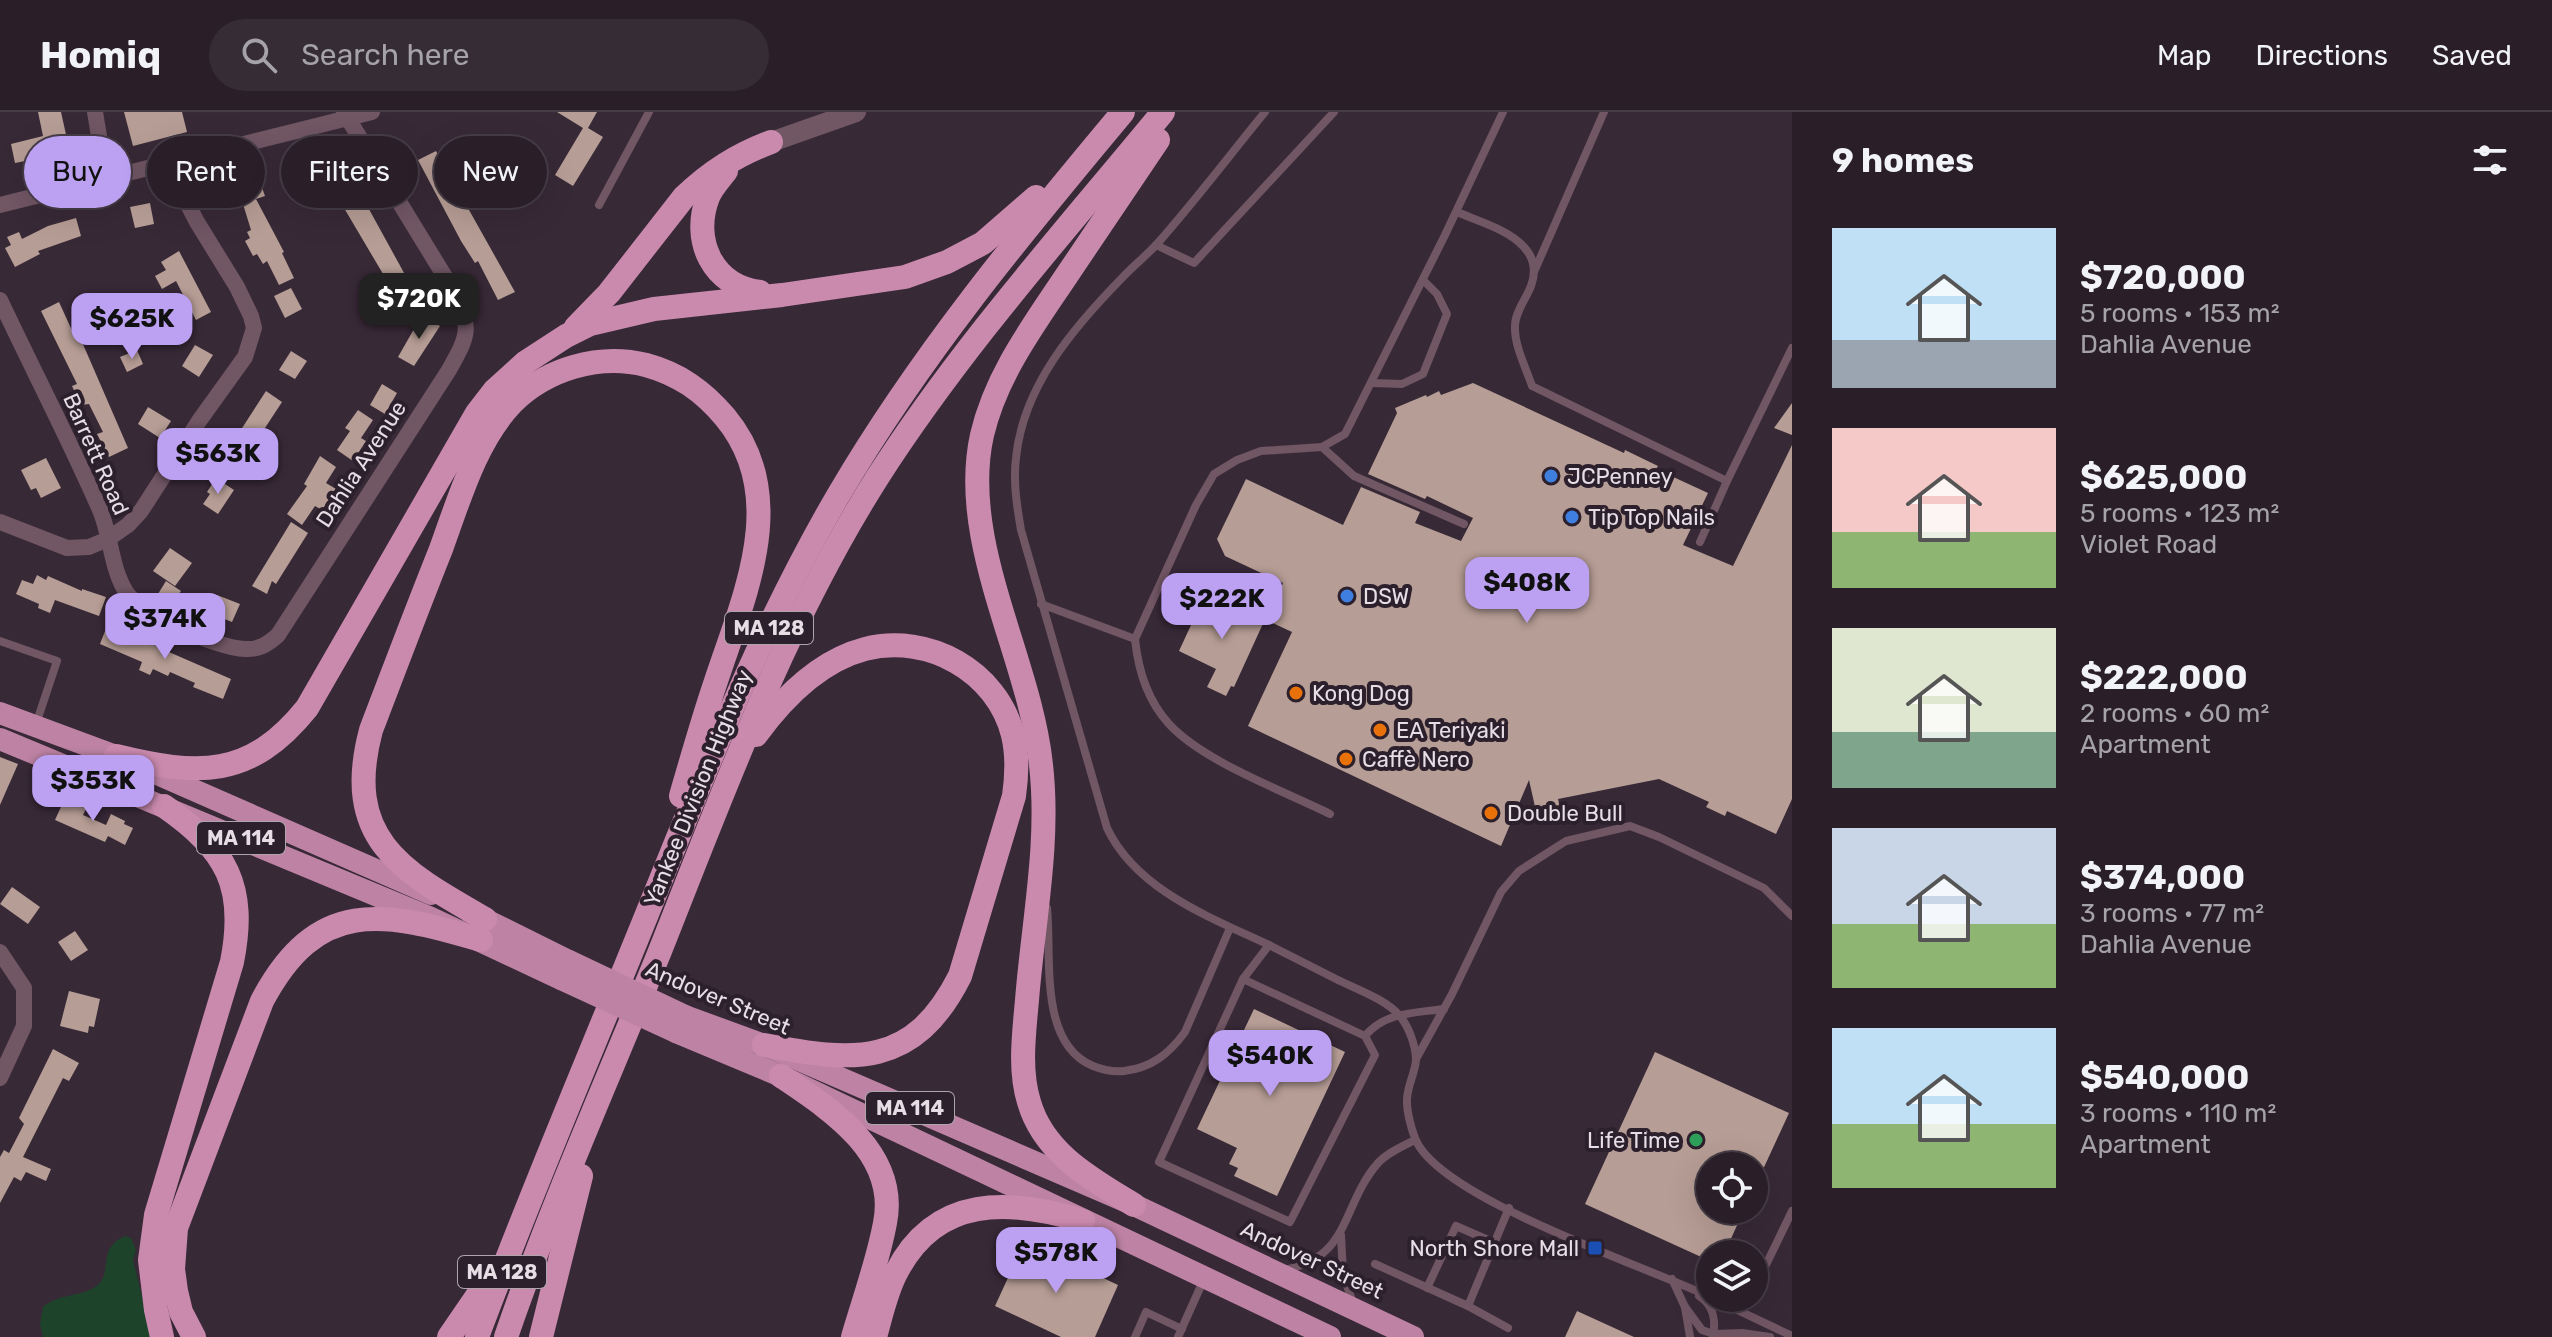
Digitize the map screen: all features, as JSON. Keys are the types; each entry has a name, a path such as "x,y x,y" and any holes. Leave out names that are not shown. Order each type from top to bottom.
{"highway":[{"path":"566,336 590,324 633,312 905,277 964,255 1018,215 1121,112"},
{"name":"Yankee Division Highway","path":"477,1337 740,687 780,604 838,495 904,390 977,290 1121,112"},
{"name":"Yankee Division Highway","path":"506,1337 543,1237 786,645 829,562 876,481 943,381 1163,112"},
{"path":"1134,1205 1069,1162 1035,1121 1028,1100 1023,1071 1024,1039 1041,849 1041,763 1031,709 985,545 978,500 978,456 989,410 1022,342 1177,112"},
{"path":"771,142 739,159 719,181 709,194 703,228 709,260 719,274 734,286 782,295"},
{"path":"116,756 180,769 232,765 271,745 290,730 307,708 477,413 510,375 566,336 597,307 684,197 701,181 742,154 771,142"},
{"path":"483,929 390,854 379,839 364,799 362,777 365,753 371,730 485,440 513,402 533,386 573,367 618,361 669,372 694,386 715,405 735,429 750,462 760,500 756,550 749,583 704,718 652,901"},
{"path":"712,823 741,762 773,713 823,668 864,649 887,645 911,646 952,659 970,670 996,698 1013,733 1017,765 1014,796 960,976 933,1020 915,1036 870,1055 833,1056 764,1045"},
{"name":"Andover Street","path":"0,713 116,756 1330,1337"},
{"name":"Andover Street","path":"0,739 483,929"},
{"path":"162,1337 150,1260 156,1215 232,962 238,922 236,898 220,857 206,838 164,806"},
{"path":"194,1337 181,1312 176,1291 173,1269 176,1228 262,1001 275,976 290,955 309,940 349,921 397,919 483,929"},
{"name":"Andover Street","path":"680,1024 764,1045 1134,1205 1358,1311 1399,1334"},
{"path":"781,1076 813,1097 860,1139 874,1157 882,1176 886,1221 853,1337"},
{"path":"541,1337 600,1099"},
{"path":"875,1337 895,1275 908,1252 922,1236 943,1221 964,1211 1014,1205 1044,1209 1083,1221"},
{"path":"449,1337 479,1295 528,1207"}],"street":[{"path":"95,112 99,136"},
{"path":"265,137 346,115 372,112"},
{"path":"771,142 856,112"},
{"name":"Dahlia Avenue","path":"108,539 126,591 140,608 158,619 231,647 245,649 267,645 278,635 458,353 466,333 467,319 458,298 346,115"},
{"path":"0,205 24,199"},
{"path":"0,522 67,548 89,547 108,539 141,511 245,357 254,328 245,302 190,208"},
{"name":"Barrett Road","path":"0,300 83,472 102,515 108,539"},
{"path":"0,952 24,988 24,1026 0,1078"}],"lane":[{"path":"599,205 649,112"},
{"path":"1265,112 1156,245 1120,280 1060,350 1046,371 1026,412 1015,460 1021,530 1100,809 1113,841 1151,880 1188,906 1359,991 1399,1015 1409,1031 1416,1060"},
{"path":"1156,245 1194,263 1334,112"},
{"path":"1330,814 1206,752 1169,724 1137,665 1135,639 1196,505 1214,474 1237,460 1261,451 1322,447 1345,434 1457,212 1503,112"},
{"path":"1604,112 1516,318 1515,328 1532,386 1727,481"},
{"path":"1457,212 1505,232 1523,245 1534,272"},
{"path":"1372,383 1402,384 1423,374 1447,314 1437,294 1423,280"},
{"path":"1700,542 1792,348"},
{"path":"1322,447 1354,476 1464,524"},
{"path":"1041,604 1135,639"},
{"path":"0,641 57,661 35,726"},
{"path":"1696,1290 1593,1249 1459,1184 1437,1168 1415,1140 1407,1101 1416,1060 1501,892 1519,871 1566,841 1630,826 1764,888 1792,916"},
{"path":"1041,849 1055,1019 1068,1048 1091,1065 1118,1072 1135,1070 1151,1064 1175,1046 1185,1032 1230,928"},
{"path":"1243,979 1365,1036 1375,1055 1290,1222 1159,1162 1243,979 1269,945"},
{"path":"1365,1036 1378,1023 1399,1015 1444,1009"},
{"path":"1271,1270 1294,1268 1316,1259 1341,1234 1366,1180 1380,1160 1415,1140"},
{"path":"1468,1306 1509,1208"},
{"path":"1768,1261 1792,1211"},
{"path":"1427,1288 1456,1226 1495,1243"},
{"path":"1341,1234 1346,1287 1358,1311"},
{"path":"1375,1264 1468,1306 1508,1328"},
{"path":"1135,1337 1146,1312 1180,1333 1205,1278"},
{"path":"1672,1279 1685,1307 1702,1330 1714,1336 1742,1333 1770,1337"},
{"path":"1672,1279 1707,1301 1715,1316 1714,1336"},
{"path":"1685,1307 1690,1337"},
{"path":"1742,1312 1792,1336"}],"green space":[{"path":"125,1236 131,1238 136,1250 133,1260 152,1337 43,1337 40,1324 43,1307 55,1300 82,1293 101,1282 110,1248"}],"building":[{"path":"38,112 61,112 66,136 43,136"},
{"path":"124,112 182,112 187,132 172,136 147,136 147,142 133,146"},
{"path":"557,112 597,112 588,128 603,137 573,186 555,175 583,128"},
{"path":"24,141 24,161 15,163 11,144"},
{"path":"434,152 434,190 418,160"},
{"path":"147,204 154,224 135,228 131,207"},
{"path":"244,208 261,208 294,278 279,285 267,261 263,264 257,254 253,256 245,241 250,238 247,232 251,230"},
{"path":"344,208 368,208 420,302 397,312 381,282 386,279"},
{"path":"443,208 468,208 515,292 498,300 478,261 475,263"},
{"path":"76,218 81,236 38,251 40,254 15,267 5,248 11,245 7,237 19,232 22,239 48,226"},
{"path":"179,251 211,312 196,320 176,281 162,289 155,276 166,270 161,262"},
{"path":"291,288 302,309 285,318 274,296"},
{"path":"59,302 75,337 79,335 128,448 109,457 97,434 103,432 89,404 81,405 72,386 77,384 41,311"},
{"path":"422,315 440,326 414,366 398,357"},
{"path":"195,345 213,355 199,377 182,366"},
{"path":"137,350 143,364 127,372 120,357"},
{"path":"291,351 307,361 295,379 279,370"},
{"path":"1473,383 1624,453 1625,450 1658,466 1656,469 1708,493 1683,545 1733,566 1792,445 1792,799 1776,834 1727,811 1725,816 1706,807 1709,802 1659,779 1558,799 1561,813 1538,820 1529,780 1501,846 1248,726 1292,632 1266,620 1283,583 1225,556 1217,539 1246,479 1343,525 1361,487 1420,512 1415,523 1461,541 1473,518 1427,496 1425,499 1368,474 1397,413 1395,408 1426,395 1439,391 1441,395"},
{"path":"382,384 397,393 385,414 370,405"},
{"path":"266,391 282,402 242,463 226,453"},
{"path":"1792,403 1792,435 1774,428"},
{"path":"148,407 171,421 160,438 138,424"},
{"path":"358,410 373,420 361,438 366,441 353,461 337,450 350,431 345,428"},
{"path":"320,456 336,467 326,483 336,489 322,510 315,506 302,525 287,514 307,486 304,484"},
{"path":"46,458 61,488 41,498 36,488 31,490 21,470"},
{"path":"216,478 234,490 218,514 203,504"},
{"path":"291,522 308,533 276,584 272,581 267,594 252,586"},
{"path":"170,548 192,563 175,586 153,571"},
{"path":"37,575 106,597 99,616 55,600 50,613 38,608 39,604 16,594 22,580 33,584"},
{"path":"166,581 181,591 172,603 158,594"},
{"path":"217,595 240,604 232,622 209,613"},
{"path":"1204,597 1239,613 1242,606 1266,617 1234,687 1231,686 1226,696 1207,687 1216,669 1179,651"},
{"path":"107,626 150,644 155,632 166,637 162,649 231,679 223,699 193,687 195,683 170,672 168,676 153,669 150,675 139,670 142,662 100,644"},
{"path":"0,757 18,764 0,805"},
{"path":"65,798 87,807 83,815 106,825 111,814 125,821 124,824 133,828 125,845 108,836 105,842 55,820"},
{"path":"12,887 40,907 28,924 0,904"},
{"path":"75,931 88,950 71,961 58,942"},
{"path":"69,991 100,999 94,1027 89,1026 88,1033 60,1026"},
{"path":"1254,1009 1345,1052 1277,1196 1234,1176 1238,1168 1229,1164 1237,1148 1197,1129"},
{"path":"53,1049 79,1063 69,1081 63,1078 23,1157 51,1169 46,1181 26,1172 21,1181 14,1177 0,1203 0,1157 4,1150 9,1153 24,1124 19,1118"},
{"name":"Life Time","path":"1655,1052 1789,1113 1768,1159 1768,1152 1696,1152 1696,1224 1738,1224 1730,1240 1696,1240 1696,1255 1585,1204"},
{"path":"1040,1248 1118,1285 1095,1337 1061,1337 995,1306 1018,1256"},
{"path":"1577,1311 1634,1337 1565,1337"}],"place":[{"name":"JCPenney","path":"1551,476"},
{"name":"Tip Top Nails","path":"1572,517"},
{"name":"DSW","path":"1347,596"},
{"name":"Kong Dog","path":"1296,693"},
{"name":"EA Teriyaki","path":"1380,730"},
{"name":"Caffè Nero","path":"1346,759"},
{"name":"Double Bull","path":"1491,813"},
{"name":"Life Time","path":"1696,1140"},
{"name":"North Shore Mall","path":"1595,1248"}]}
